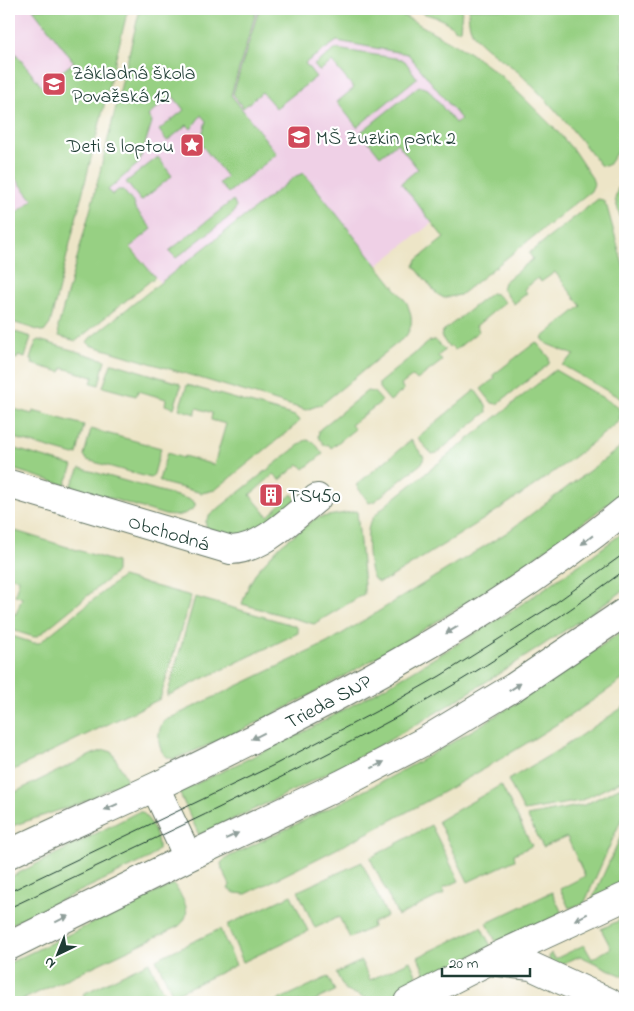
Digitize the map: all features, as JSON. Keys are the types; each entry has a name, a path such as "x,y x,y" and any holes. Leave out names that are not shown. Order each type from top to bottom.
{"street":[{"name":"Obchodná","path":"9,484 231,550 242,550 254,546 317,498"},
{"name":"Trieda SNP","path":"9,854 155,787 304,714 393,666 469,620 560,560 625,510"},
{"path":"9,946 188,857 342,784 423,742 514,687 625,612"},
{"path":"155,787 188,857"},
{"path":"408,1002 449,990 489,961 625,896"},
{"path":"489,961 531,966 609,1002"}],"shaded area":[{"name":"Základná škola Považská 12","path":"9,9 118,9 33,200 9,219"},
{"name":"MŠ Zuzkin park 2","path":"140,9 327,9 402,26 510,162 377,266 165,289 93,200"}],"green space":[{"path":"33,9 128,9 50,324 44,332 9,321 9,219 33,200 9,170 9,45 42,87 74,62"},
{"path":"140,9 257,9 231,95 277,154 228,193 219,183 227,177 200,143 206,121 201,115 191,129 187,125 167,141 159,130 184,110 172,95 148,116 152,122 139,163 108,190 112,195 118,190 123,190 152,229 130,247 155,277 76,341 59,336 58,327 93,200"},
{"path":"259,9 384,9 406,17 470,53 501,76 557,131 574,151 592,178 594,184 591,191 460,295 444,298 437,294 414,266 417,260 444,238 401,183 418,169 397,143 380,156 361,132 419,86 428,89 455,123 461,119 408,54 337,41 305,63 316,77 276,108 262,92 243,108 233,94"},
{"path":"423,9 462,9 460,29 456,30 443,20 420,12"},
{"path":"469,9 625,9 625,140 608,165 600,165 540,94 508,63 485,47 476,38 472,32 468,17"},
{"path":"336,49 401,59 405,61 417,78 357,127 337,102 354,88 332,62 319,71 314,65"},
{"path":"158,157 172,176 141,201 126,182"},
{"path":"304,173 407,303 411,320 406,336 322,404 306,410 90,345 87,342 296,176"},
{"path":"625,186 625,233 615,199 618,188"},
{"path":"598,199 603,200 607,207 625,272 625,401 562,365 574,355 547,344 542,338 581,306 555,272 541,282 538,278 524,289 527,293 514,304 502,289 504,282 533,259 529,253"},
{"path":"233,200 236,207 233,214 176,258 169,251"},
{"path":"491,293 496,294 505,302 476,326 479,331 455,350 451,346 449,348 441,336 443,331"},
{"path":"9,330 31,337 25,358 18,356 17,359 9,357"},
{"path":"39,340 105,360 99,385 91,383 93,377 63,368 61,372 32,364 33,360 30,359 36,342"},
{"path":"435,340 445,350 438,356 442,361 417,380 413,376 401,385 404,390 390,401 379,388 379,383 430,341"},
{"path":"536,342 549,357 549,364 497,404 492,403 481,389 495,378 493,375"},
{"path":"113,363 179,383 181,386 174,408 165,405 166,399 138,391 136,396 103,387"},
{"path":"555,370 617,406 620,411 620,420 565,464 507,504 388,579 379,582 375,580 370,567 368,536 369,526 376,514"},
{"path":"187,385 295,416 300,420 215,490 202,493 163,483 159,480 167,453 214,465 226,424 211,420 212,413 197,408 195,414 179,409"},
{"path":"475,390 486,405 487,412 437,453 432,454 418,437"},
{"path":"367,391 374,392 382,401 351,425 355,429 331,448 328,444 325,446 318,437 319,430"},
{"path":"14,409 32,414 33,411 84,425 77,454 74,455 10,437 9,427"},
{"path":"91,429 161,448 154,474 151,478 87,460 84,455"},
{"path":"307,440 314,442 323,454 304,469 299,464 280,480 274,474 250,495 268,516 292,494 298,502 266,527 236,536 209,529 206,526 206,521 210,515"},
{"path":"411,440 424,457 422,463 375,501 369,503 356,485"},
{"path":"625,444 625,490 558,541 489,589 417,634 282,710 218,741 174,759 168,758 164,754 159,744 159,731 164,721 327,643 506,533"},
{"path":"9,447 73,466 65,485 9,468"},
{"path":"80,468 191,500 195,503 195,507 181,515 165,515 71,486"},
{"path":"357,511 364,594 314,624 242,604 248,587 257,571 281,545 316,518"},
{"path":"9,529 116,562 116,571 38,636 34,637 9,629 10,612 16,614 22,598 15,595 19,579 9,576"},
{"path":"625,531 625,589 623,591 506,669 386,742 340,767 199,835 179,792 302,733 408,674 513,610"},
{"path":"122,577 191,596 160,699 9,772 9,635 33,643 39,643"},
{"path":"195,597 296,626 298,633 167,696"},
{"path":"625,629 625,678 580,709 487,767 344,845 246,894 235,893 228,889 230,885 221,863 226,858 348,799 450,744 568,669"},
{"path":"625,706 625,779 580,801 524,811 508,780 560,749"},
{"path":"105,750 112,752 127,780 81,803 9,827 9,795"},
{"path":"501,785 532,846 514,854 515,860 468,882 438,821"},
{"path":"625,785 625,811 584,904 569,908 560,889 585,876 567,837 543,847 527,816 584,805"},
{"path":"138,812 142,812 148,819 154,829 157,841 158,850 149,858 9,925 9,878"},
{"path":"431,825 459,881 443,888 445,893 398,916 370,858"},
{"path":"625,827 625,884 592,900"},
{"path":"362,862 387,916 372,923 373,927 350,938 339,917 315,928 298,891"},
{"path":"174,884 186,905 187,911 184,921 179,926 18,1002 9,1002 9,963"},
{"path":"552,892 561,911 559,917 496,942 487,923"},
{"path":"291,895 308,931 243,962 227,925"},
{"path":"620,920 625,927 625,977 580,956 557,966 550,963 549,957 551,953 555,959 584,945 592,959 611,948 601,929"},
{"path":"481,927 491,946 428,980 418,957"},
{"path":"220,929 236,965 173,995 156,959"},
{"path":"361,961 370,980 410,961 420,984 381,1002 376,1002 345,990 336,973"},
{"path":"149,962 166,998 157,1002 87,1002 83,994"},
{"path":"328,977 335,991 311,1002 274,1002"}],"tram line":[{"path":"9,892 274,765 394,702 440,676 550,607 625,553"},
{"path":"9,908 254,790 399,716 515,647 625,570"}],"place":[{"name":"Základná škola Považská 12","path":"54,84"},
{"name":"MŠ Zuzkin park 2","path":"299,137"},
{"name":"Deti s loptou","path":"192,145"},
{"name":"TS450","path":"271,495"}]}
